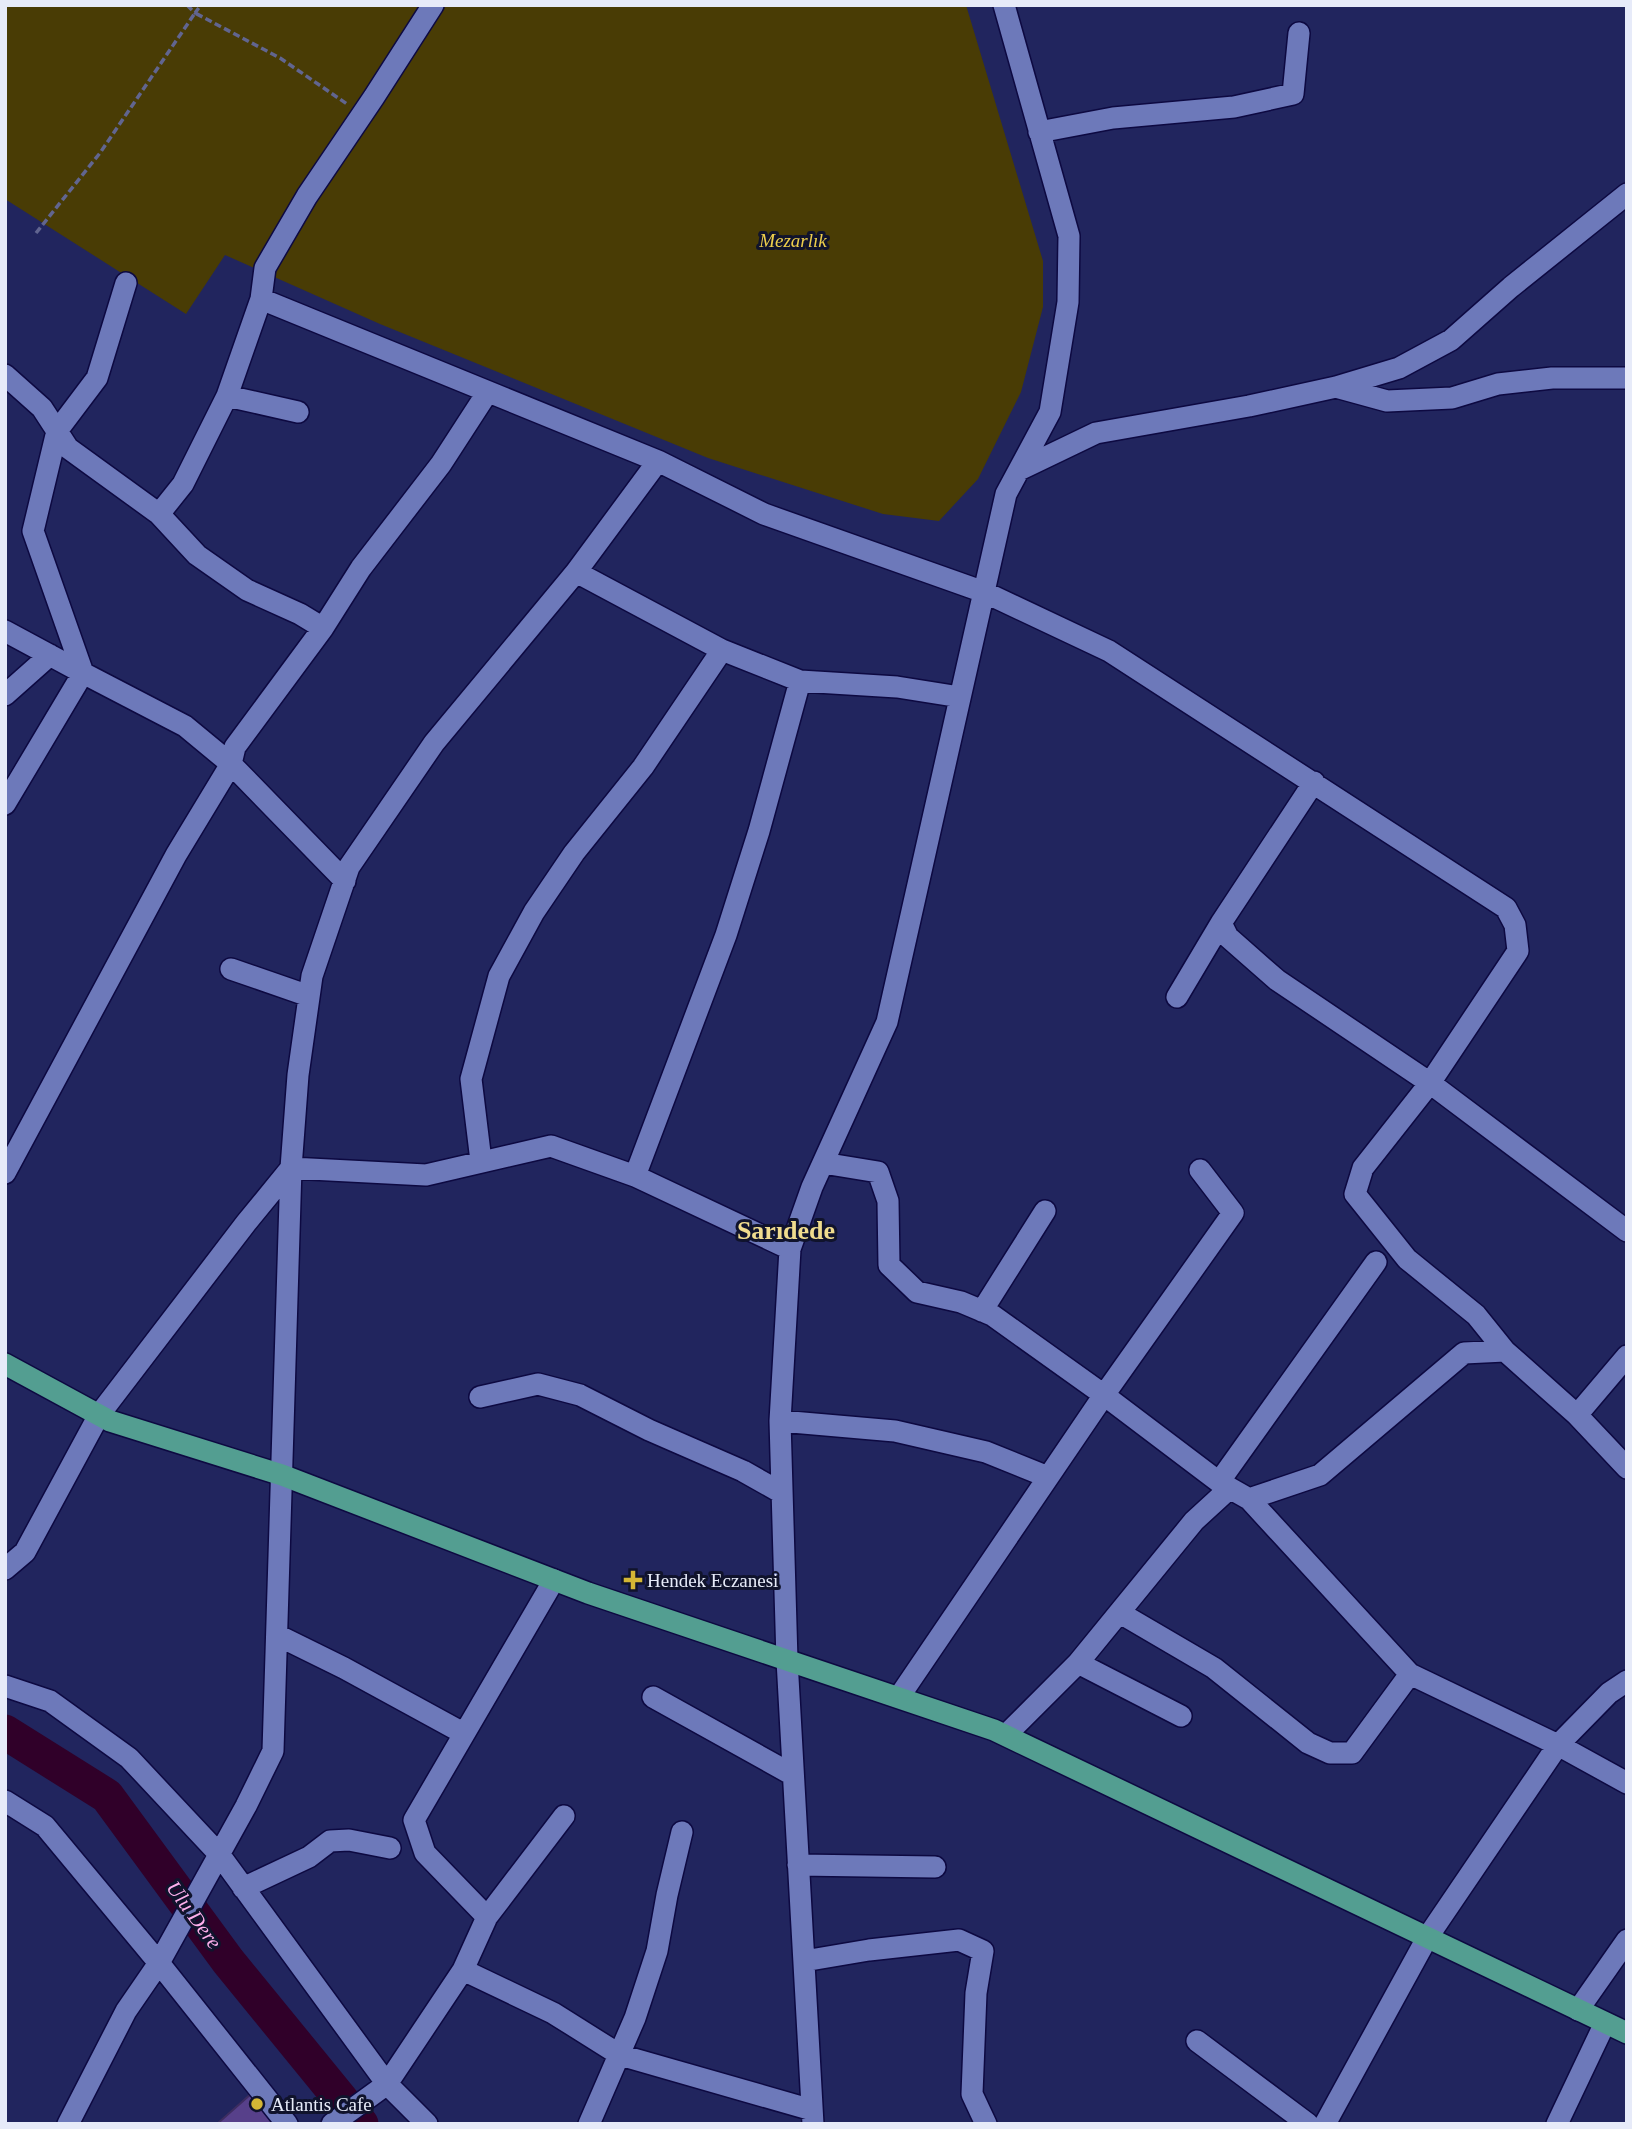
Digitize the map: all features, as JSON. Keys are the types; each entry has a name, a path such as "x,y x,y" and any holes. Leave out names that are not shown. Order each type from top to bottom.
{"main road":[{"path":"5,1364 110,1421 282,1475 554,1580 1006,1735 1627,2034"}],"street":[{"path":"159,514 183,484 227,396 261,299 265,268 307,195 363,115 433,5"},
{"path":"463,1970 553,2013 620,2055 813,2117 787,1660 780,1421 790,1249 822,1163 887,1022 1006,494 1050,412 1069,302 1069,236 1003,5"},
{"path":"1039,132 1113,118 1234,107 1293,94 1299,33"},
{"path":"1019,470 1096,433 1249,406 1336,387 1399,368 1451,340 1511,287 1627,194"},
{"path":"83,673 33,531 57,431 97,378 126,283"},
{"path":"261,299 658,461 764,514 984,593 1109,651 1507,908 1515,925 1518,951 1430,1083 1363,1168 1355,1194 1407,1259 1476,1315 1505,1351 1577,1416 1627,1468"},
{"path":"5,375 42,408 68,448 159,514 197,555 247,590 300,614 323,628"},
{"path":"1336,387 1387,401 1452,398 1497,384 1552,378 1627,378"},
{"path":"5,1173 176,855 231,764 235,747 323,628 361,568 441,464 487,393"},
{"path":"227,396 298,412"},
{"path":"68,2124 126,2011 159,1963 273,1751 291,1168 298,1075 312,976 349,867 434,743 576,572 658,461"},
{"path":"576,572 722,650 800,681 897,687 960,697"},
{"path":"5,631 185,726 231,764 345,881"},
{"path":"481,1161 471,1079 499,976 534,912 573,853 643,767 722,650"},
{"path":"5,695 50,655"},
{"path":"6,799 83,673"},
{"path":"635,1176 726,935 759,831 800,681"},
{"path":"1177,997 1221,923 1314,782"},
{"path":"1221,923 1228,937 1278,980 1430,1083 1627,1231"},
{"path":"231,969 309,996"},
{"path":"291,1168 426,1175 551,1146 635,1176 790,1249"},
{"path":"822,1163 878,1172 888,1201 888,1265 917,1292 961,1302 992,1315 1233,1490 1410,1674 1558,1745 1627,1783"},
{"path":"5,1569 25,1552 99,1415 291,1168"},
{"path":"899,1697 1104,1395 1233,1213 1200,1170"},
{"path":"982,1311 1045,1211"},
{"path":"1006,1735 1078,1663 1194,1521 1233,1490 1376,1262"},
{"path":"1233,1490 1320,1475 1464,1353 1505,1351"},
{"path":"1577,1416 1627,1356"},
{"path":"480,1397 538,1384 580,1395 649,1430 743,1471 782,1493"},
{"path":"780,1421 895,1431 986,1452 1048,1477"},
{"path":"487,1917 425,1853 414,1820 554,1580"},
{"path":"1121,1613 1214,1668 1308,1743 1330,1753 1352,1753 1410,1674"},
{"path":"277,1635 463,1733"},
{"path":"1078,1663 1181,1716"},
{"path":"1325,2124 1427,1938 1558,1745 1609,1693 1627,1681"},
{"path":"5,1686 50,1701 129,1758 219,1854 387,2084 427,2124"},
{"path":"653,1697 793,1775"},
{"path":"5,1801 46,1826 287,2124"},
{"path":"331,2124 387,2084 463,1970 487,1917 564,1816"},
{"path":"589,2124 620,2055 657,1951 682,1832"},
{"path":"243,1888 300,1862 330,1841 349,1840 390,1848"},
{"path":"798,1865 935,1867"},
{"path":"804,1961 869,1950 959,1940 983,1951 976,1993 972,2094 986,2124"},
{"path":"1578,2010 1627,1940"},
{"path":"1557,2124 1605,2023"},
{"path":"1198,2041 1308,2124"}],"path":[{"path":"187,5 195,13 280,58 363,115"},
{"path":"36,233 100,153 201,5"}],"green space":[{"name":"Mezarlık","path":"5,5 966,5 1043,261 1043,307 1021,392 978,479 939,521 883,514 708,458 380,324 225,255 186,314 5,199"}],"building":[{"path":"251,2094 276,2124 217,2124"}],"waterway":[{"name":"Ulu Dere","path":"5,1732 107,1796 228,1961 361,2124"}],"place":[{"name":"Hendek Eczanesi","path":"633,1580"},
{"name":"Atlantis Cafe","path":"257,2104"}],"district":[{"name":"Sarıdede","path":"786,1230"}]}
